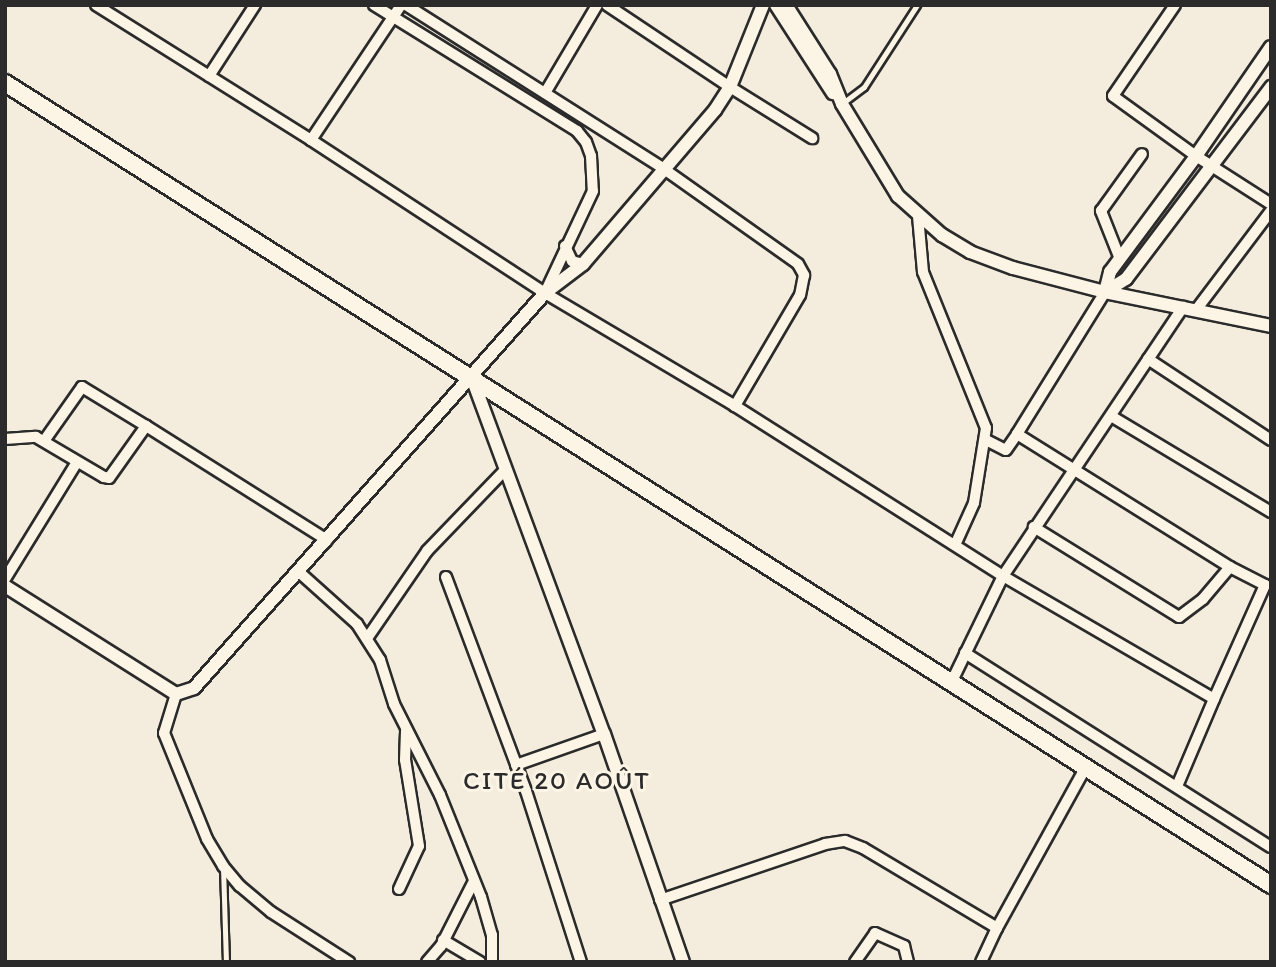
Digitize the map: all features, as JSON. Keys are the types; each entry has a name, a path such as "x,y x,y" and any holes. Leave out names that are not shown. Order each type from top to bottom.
{"main road":[{"path":"5,83 1271,885"}],"street":[{"path":"96,5 311,140 545,293 735,406 1003,576 1214,699"},
{"path":"209,76 255,5"},
{"path":"374,5 577,131 586,142 591,156 593,191 545,293"},
{"path":"311,140 403,5 545,93 664,169 798,264 804,275 800,295 735,406"},
{"path":"545,93 597,5"},
{"path":"607,5 730,88 812,138"},
{"path":"5,586 176,694 184,694 194,688 545,293 583,264 715,110 730,88 763,5"},
{"path":"776,5 825,83 842,104 898,196 918,216 970,252 1013,268 1105,292 1271,326"},
{"path":"786,5 830,74 842,104"},
{"path":"1175,5 1113,96 1212,168 1271,204"},
{"path":"986,440 1006,450 1105,292 1110,272 1196,156 1271,47"},
{"path":"1105,292 1126,279 1271,87"},
{"path":"1119,259 1101,211 1142,154"},
{"path":"952,681 1003,576 1148,359 1271,211"},
{"path":"918,216 923,272 986,428 974,503 955,545"},
{"path":"565,246 572,261 583,264"},
{"path":"1148,359 1271,440"},
{"path":"472,378 604,734 683,962"},
{"path":"44,441 82,387 327,540"},
{"path":"1111,416 1271,512"},
{"path":"5,439 36,437 104,477 113,476 146,426"},
{"path":"1017,434 1230,567 1265,585 1177,786"},
{"path":"5,579 77,462"},
{"path":"368,637 427,551 506,469"},
{"path":"1034,527 1179,617 1203,598 1230,567"},
{"path":"299,572 368,637 406,731 440,795 474,881 492,935 492,962"},
{"path":"446,577 516,765 581,962"},
{"path":"965,653 1271,847"},
{"path":"176,694 164,733 207,839 223,866 240,886 271,912 349,962"},
{"path":"399,889 419,846 405,760 406,731"},
{"path":"516,765 604,734"},
{"path":"994,962 983,959 997,928 1086,767"},
{"path":"660,900 825,844 845,841 863,848 997,928"},
{"path":"428,962 443,940 474,881"},
{"path":"855,962 875,933 904,946 908,962"},
{"path":"443,940 480,962"}],"lane":[{"path":"842,104 864,88 917,5"},
{"path":"223,866 226,962"}],"district":[{"name":"CITÉ 20 AOÛT","path":"557,781"}]}
